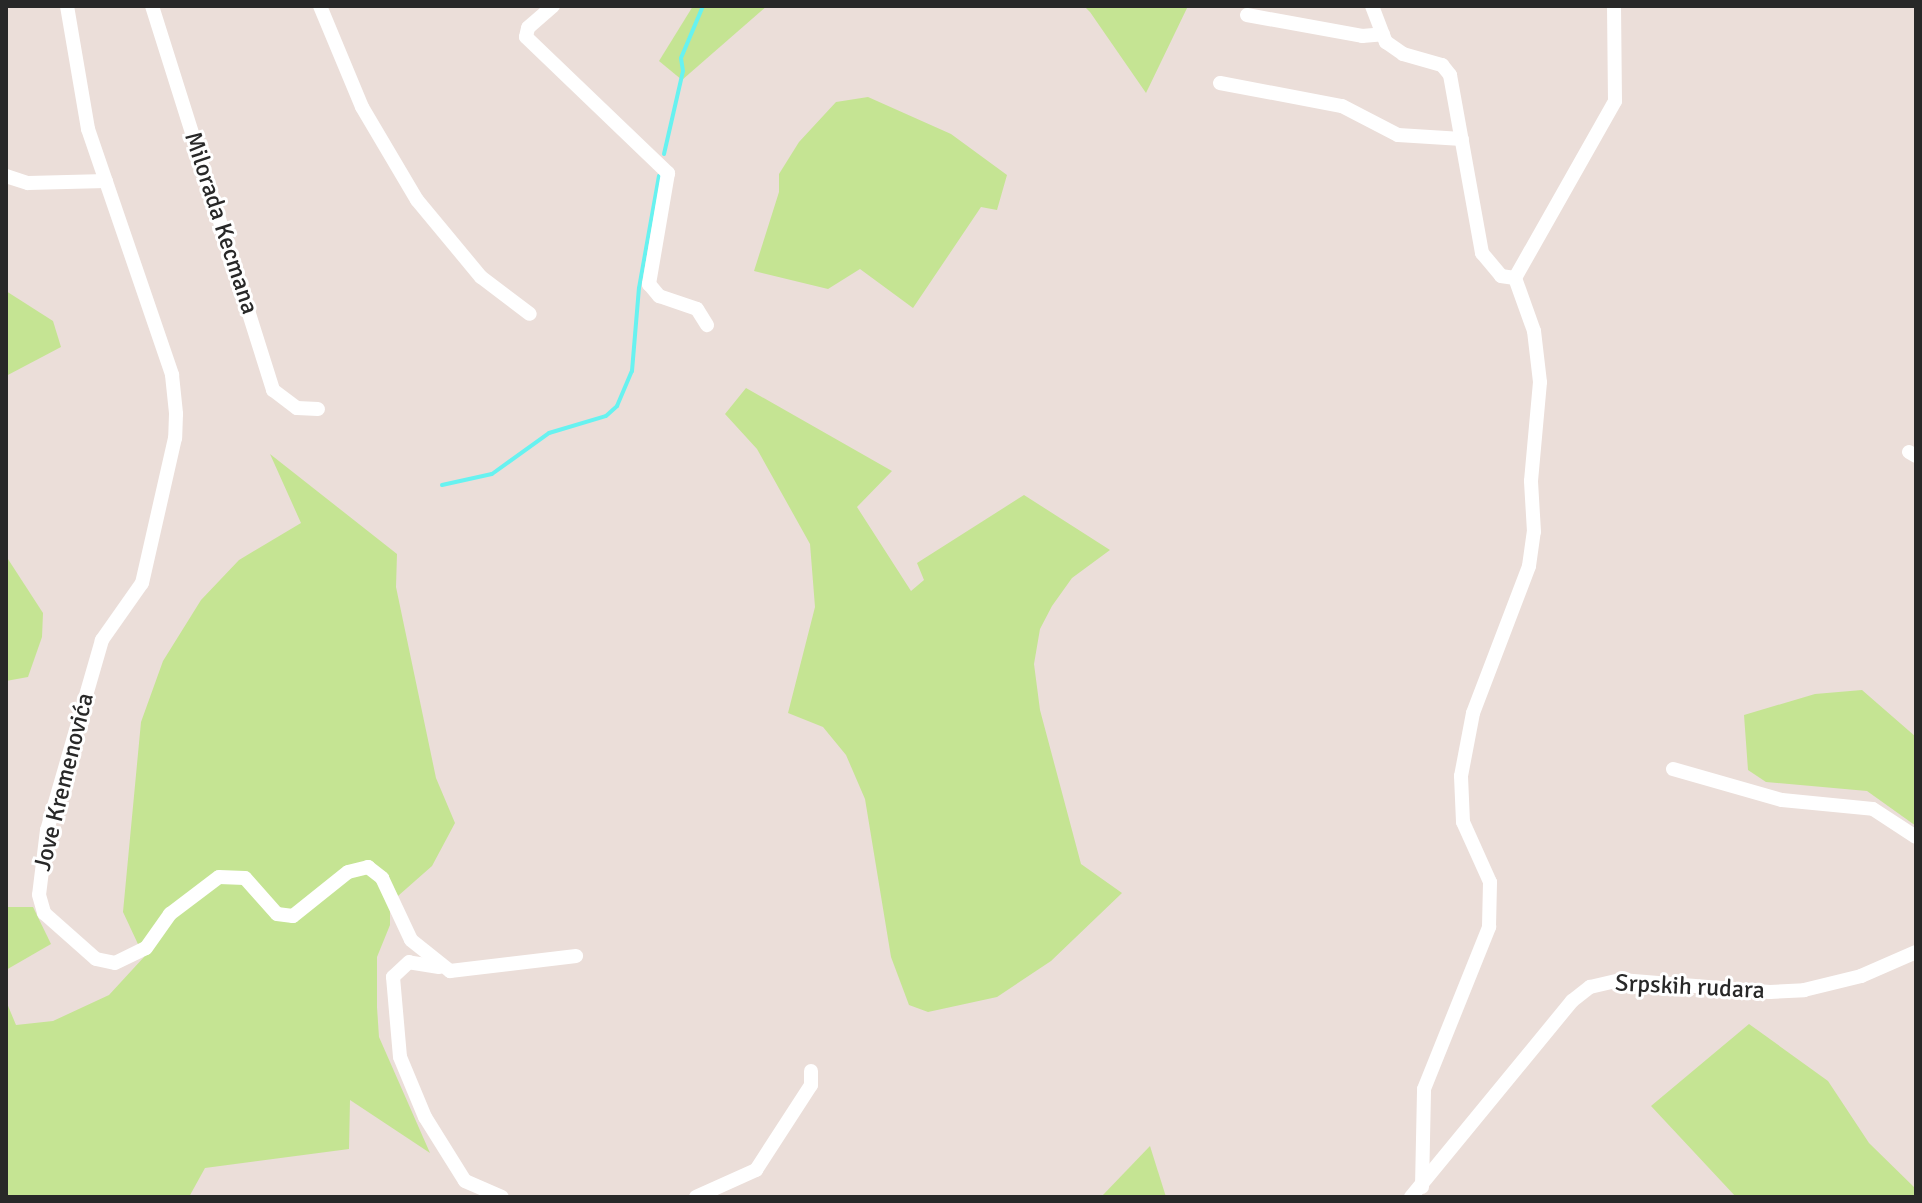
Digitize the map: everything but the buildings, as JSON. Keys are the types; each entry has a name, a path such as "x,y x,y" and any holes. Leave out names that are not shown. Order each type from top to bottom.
{"street":[{"name":"Milorada Kecmana","path":"152,6 273,390 287,404 318,409"},
{"path":"320,6 348,80 417,200 481,277 530,314"},
{"path":"553,6 528,28 526,37 668,173 649,284 659,296 697,309 707,325"},
{"path":"1372,6 1383,34 1403,54 1447,70 1482,253 1501,276 1515,278"},
{"path":"1417,1192 1424,1089 1489,927 1490,882 1463,822 1461,776 1473,713 1529,566 1534,532 1531,481 1540,382 1534,331 1515,278 1615,101 1614,6"},
{"name":"Jove Kremenovića","path":"70,7 80,91 106,181 172,375 175,438 142,583 102,640 75,727 42,855 39,895 44,913 96,959 115,963 146,948 170,914 225,875 245,878 283,917 305,910 348,872 368,867 382,878 405,933 442,967"},
{"path":"1247,15 1362,36 1383,34"},
{"path":"1220,83 1342,106 1398,135 1462,139"},
{"path":"6,176 28,183 106,181"},
{"path":"1673,769 1782,800 1873,809 1916,837"},
{"name":"Srpskih rudara","path":"1417,1192 1572,1001 1590,987 1621,980 1770,992 1804,990 1861,976 1916,952"},
{"path":"502,1197 465,1181 425,1117 400,1057 391,987 396,969 409,962 483,971 576,956"},
{"path":"696,1197 756,1170 811,1085 811,1071"}],"green space":[{"path":"693,6 767,6 682,80 659,61"},
{"path":"1084,6 1188,6 1146,93 1090,12"},
{"path":"868,97 951,134 1007,175 997,210 981,207 913,308 860,269 828,289 754,271 779,192 779,174 799,142 836,102"},
{"path":"6,291 53,321 61,347 6,376"},
{"path":"746,388 892,471 857,507 911,591 924,580 917,563 1024,495 1110,550 1072,578 1052,606 1040,629 1034,664 1040,710 1081,864 1122,893 1051,961 997,997 928,1012 909,1005 891,957 865,799 846,755 823,727 788,713 815,607 810,544 757,449 725,414"},
{"path":"270,454 397,554 396,587 436,778 455,823 432,866 390,903 390,925 377,957 377,1007 379,1037 430,1153 350,1100 349,1149 205,1168 189,1197 6,1197 6,1001 16,1025 53,1021 109,995 144,957 123,912 141,722 163,661 201,600 239,560 301,523"},
{"path":"6,556 43,613 42,637 28,677 6,681"},
{"path":"1862,690 1916,737 1916,826 1867,791 1766,782 1748,770 1744,715 1815,694"},
{"path":"6,907 33,907 51,944 6,970"},
{"path":"1749,1024 1828,1081 1869,1143 1916,1189 1916,1197 1736,1197 1651,1106"},
{"path":"1150,1146 1166,1197 1101,1197"}],"waterway":[{"path":"664,154 683,71 681,58 703,6"},
{"path":"442,485 492,474 549,433 606,416 617,406 632,371 639,288 659,176"}]}
